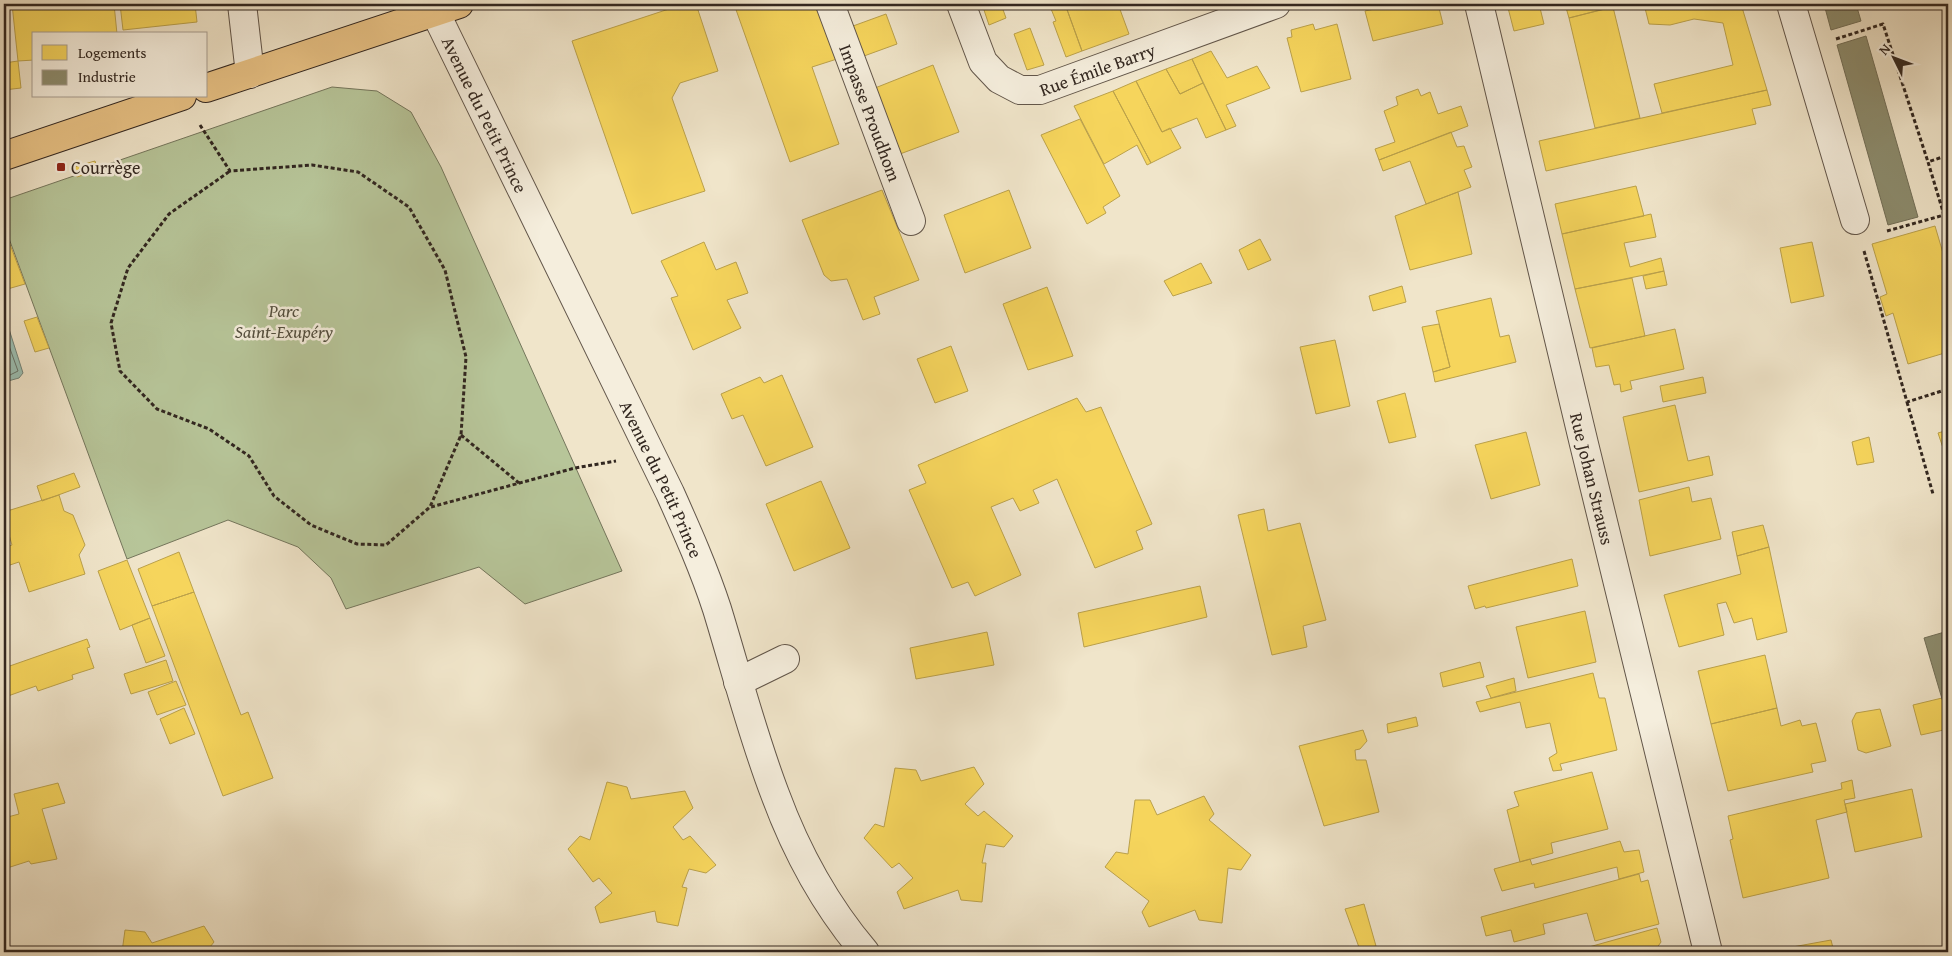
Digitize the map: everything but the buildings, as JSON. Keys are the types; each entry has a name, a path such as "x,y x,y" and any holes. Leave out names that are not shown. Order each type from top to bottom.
{"main road":[{"path":"208,87 447,8"},
{"path":"4,156 176,98"}],"street":[{"path":"242,4 250,74"},
{"name":"Impasse Proudhom","path":"830,4 911,221"},
{"name":"Rue Émile Barry","path":"961,4 983,62 999,79 1020,90 1040,90 1276,4"},
{"name":"Rue Johan Strauss","path":"1479,4 1581,434 1708,952"},
{"path":"1792,4 1857,229"},
{"name":"Avenue du Petit Prince","path":"447,8 695,549 775,795 803,858 828,902 865,952"},
{"path":"738,682 785,659"}],"path":[{"path":"1805,49 1883,24 1944,215 1857,229 1933,494"},
{"path":"200,125 230,171"},
{"path":"1928,162 1948,155"},
{"path":"430,507 461,435 466,357 445,270 408,207 358,172 312,165 230,171 169,214 128,268 111,323 120,371 157,409 209,429 249,456 274,496 311,525 357,544 386,545 430,507 575,468 622,460"},
{"path":"1907,402 1948,390"},
{"path":"461,435 519,483"}],"green space":[{"name":"Parc Saint-Exupéry","path":"332,87 377,91 411,112 441,167 622,571 525,604 479,567 346,609 331,578 298,547 228,520 127,559 4,225 4,200"}],"water":[{"path":"8,326 23,373 19,378 8,381 4,377 4,328"}],"place":[{"name":"Courrège","path":"61,167"}]}
